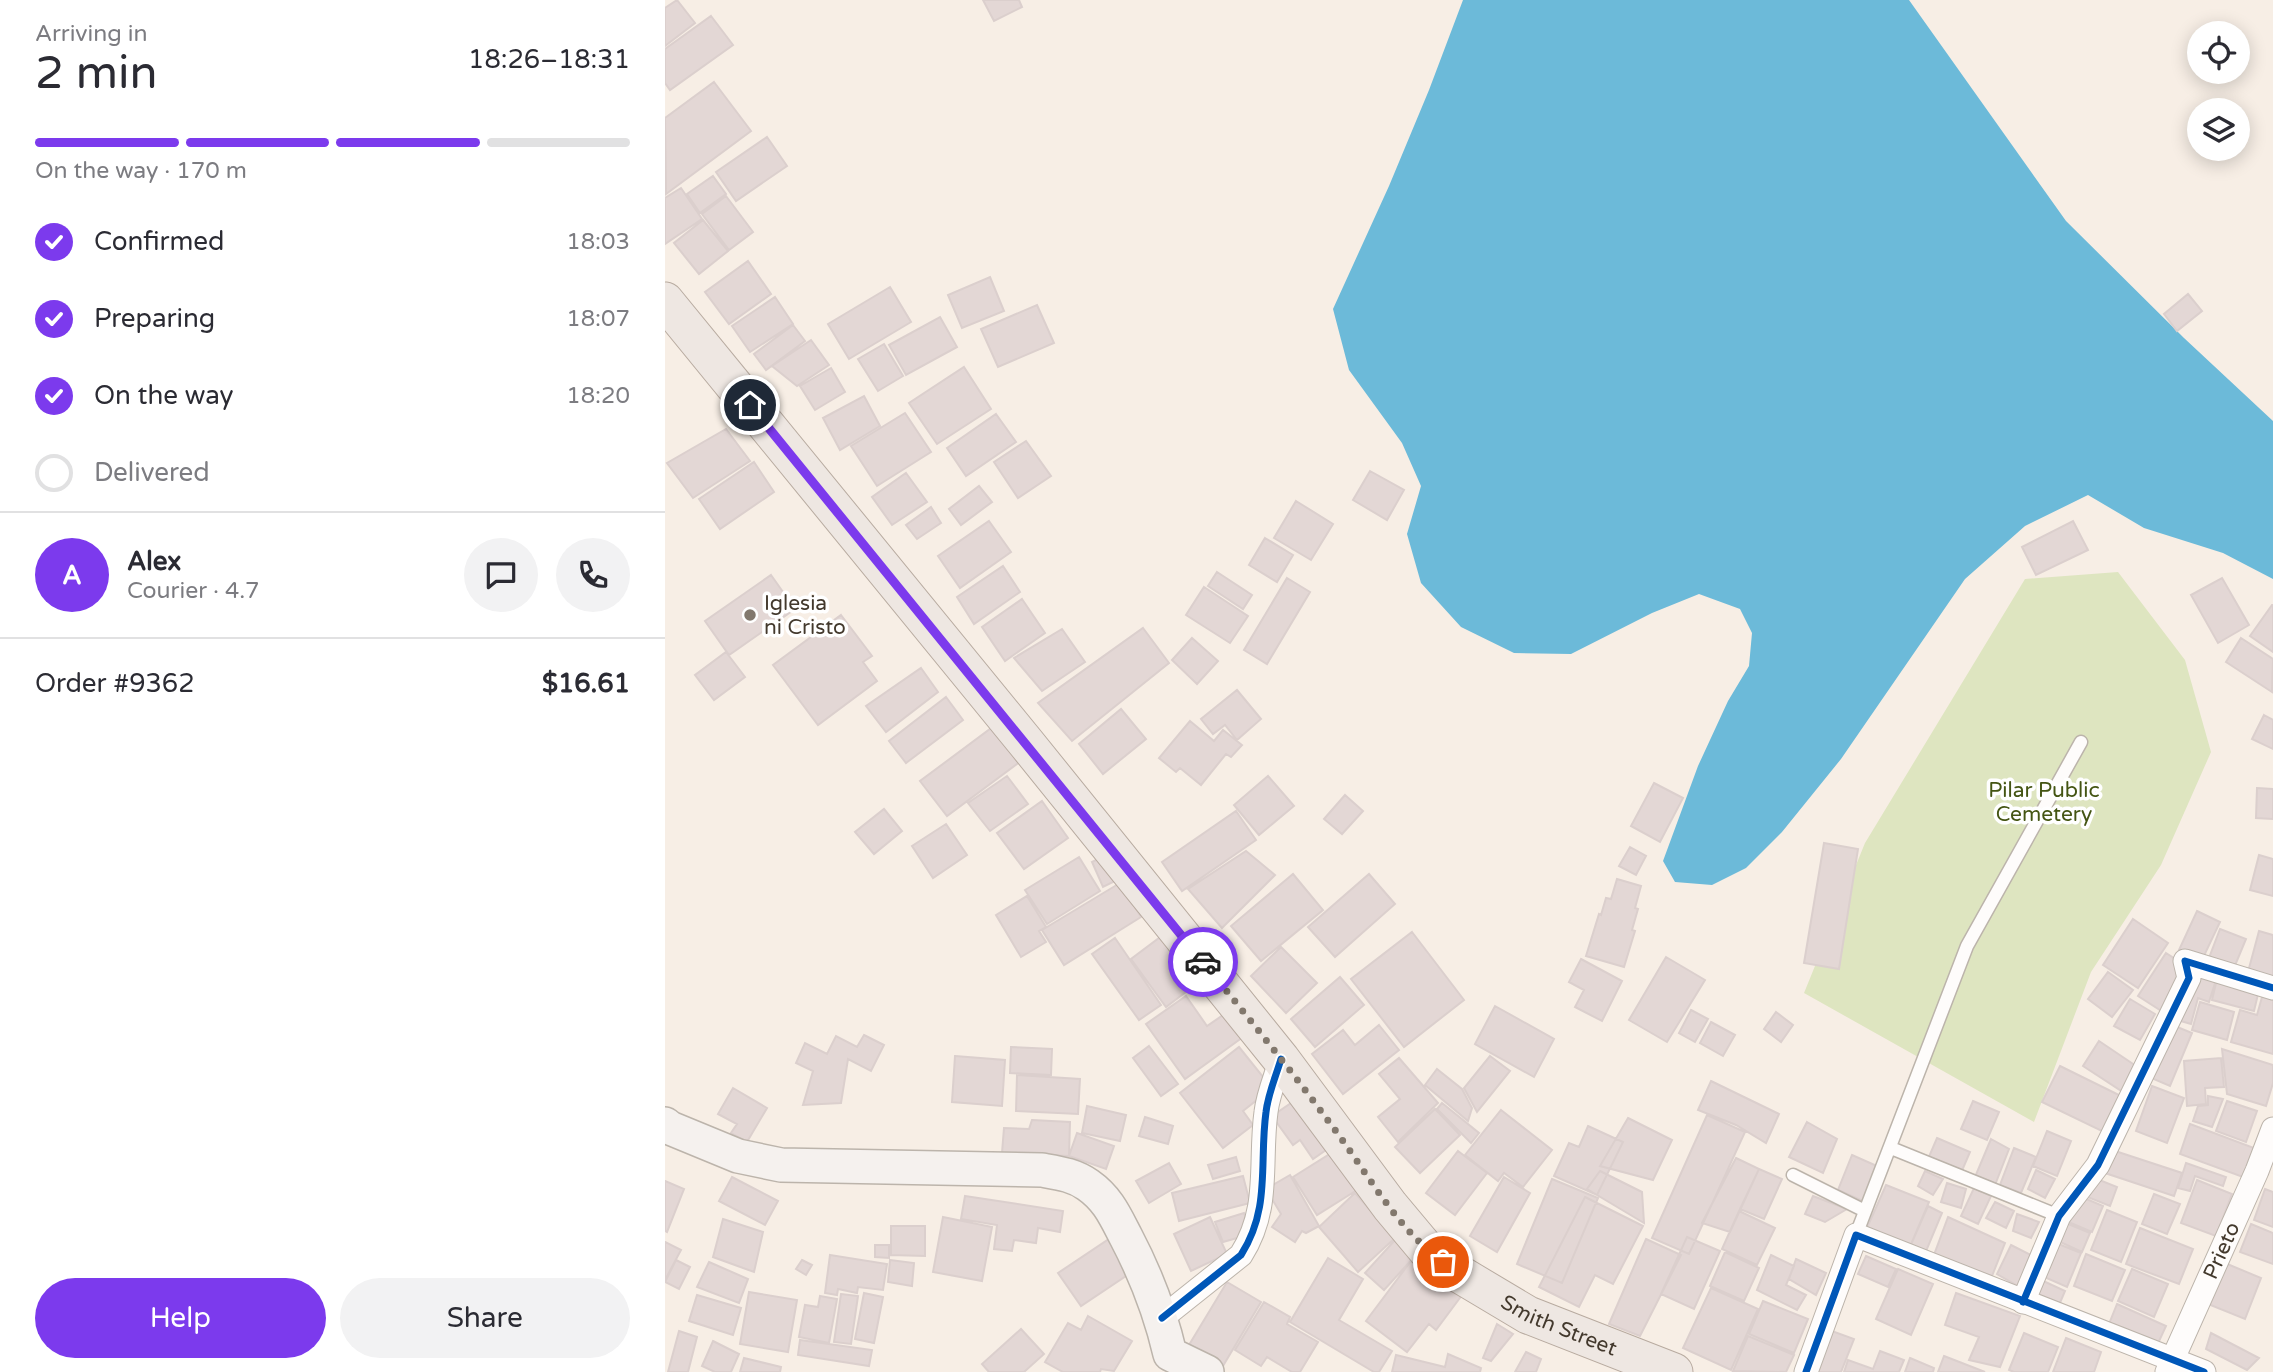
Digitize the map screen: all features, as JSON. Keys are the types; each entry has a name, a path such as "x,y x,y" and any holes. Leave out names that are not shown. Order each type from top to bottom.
{"main road":[{"name":"Smith Street","path":"665,301 1281,1059 1389,1206 1426,1249 1461,1275 1528,1315 1674,1372"},
{"path":"665,1124 708,1146 738,1156 781,1165 1042,1170 1070,1175 1088,1185 1108,1203 1146,1276 1162,1318 1164,1363 1207,1372"}],"street":[{"path":"2023,1302 2059,1216 2098,1165 2136,1090 2189,978 2185,961 2273,988"},
{"path":"1162,1318 1241,1255 1249,1242 1262,1198 1266,1110 1281,1059"},
{"name":"Prieto","path":"2169,1366 2265,1175 2273,1129"},
{"path":"1805,1372 1856,1235 2023,1302 2169,1366 2204,1372"}],"lane":[{"path":"1856,1235 1967,946 2081,742"},
{"path":"1891,1148 2059,1216"},
{"path":"1793,1175 1865,1211"}],"green space":[{"name":"Pilar Public Cemetery","path":"2118,572 2185,660 2211,752 2161,865 2091,972 2034,1122 1804,993 1865,843 2025,579"}],"water":[{"path":"1463,0 1909,0 2066,221 2184,338 2273,421 2273,579 2223,553 2144,528 2088,495 2025,526 1965,579 1841,759 1782,832 1746,868 1712,885 1675,882 1663,861 1698,766 1728,701 1749,666 1752,633 1740,609 1699,594 1652,613 1571,654 1514,653 1461,627 1421,583 1407,534 1421,486 1402,443 1349,370 1333,309 1389,186"}],"building":[{"path":"677,0 695,23 665,46 665,8"},
{"path":"983,0 1019,0 1022,7 994,21"},
{"path":"711,16 733,45 670,90 665,83 665,49"},
{"path":"714,82 751,131 666,194 665,118"},
{"path":"767,137 787,166 736,201 716,172"},
{"path":"713,176 726,194 700,213 687,194"},
{"path":"681,188 702,219 665,244 665,198"},
{"path":"726,196 753,232 729,250 702,214"},
{"path":"703,220 728,251 699,274 674,243"},
{"path":"748,261 771,294 729,324 705,292"},
{"path":"990,277 1004,311 962,328 948,295"},
{"path":"890,287 911,322 849,359 828,324"},
{"path":"2188,294 2202,311 2177,331 2164,314"},
{"path":"775,297 793,324 750,352 732,326"},
{"path":"1037,305 1054,343 998,367 981,329"},
{"path":"940,317 957,347 906,375 889,345"},
{"path":"793,325 805,341 766,370 754,354"},
{"path":"811,340 829,365 797,386 772,366"},
{"path":"884,344 903,376 878,391 858,359"},
{"path":"964,367 991,409 937,444 909,403"},
{"path":"831,368 845,392 815,410 800,386"},
{"path":"864,396 880,426 840,450 823,418"},
{"path":"905,413 931,452 877,486 851,446"},
{"path":"996,414 1016,442 966,476 947,448"},
{"path":"726,429 750,461 693,498 667,463"},
{"path":"1026,441 1051,476 1018,498 994,462"},
{"path":"754,462 774,492 720,529 699,499"},
{"path":"1370,471 1404,490 1387,520 1353,500"},
{"path":"906,473 927,502 892,525 872,497"},
{"path":"979,486 992,502 961,525 949,509"},
{"path":"1296,501 1333,524 1311,560 1274,538"},
{"path":"931,507 941,523 917,539 906,525"},
{"path":"989,521 1011,552 960,588 938,556"},
{"path":"2073,521 2088,550 2036,575 2022,547"},
{"path":"1265,538 1293,555 1277,582 1249,565"},
{"path":"1003,566 1020,592 974,624 957,597"},
{"path":"1217,572 1252,595 1243,609 1208,586"},
{"name":"Iglesia ni Cristo","path":"771,575 795,609 729,655 705,621"},
{"path":"1287,578 1310,592 1267,664 1244,650"},
{"path":"2222,578 2249,625 2218,643 2191,595"},
{"path":"1204,587 1248,616 1230,643 1186,615"},
{"path":"1022,599 1045,633 1005,661 982,627"},
{"path":"2273,605 2273,652 2250,636"},
{"path":"841,615 872,656 863,662 877,681 818,725 773,665"},
{"path":"1143,628 1169,663 1072,741 1038,703"},
{"path":"1062,629 1085,662 1042,691 1014,658"},
{"path":"1192,638 1218,661 1197,684 1172,660"},
{"path":"2241,638 2273,659 2272,692 2226,662"},
{"path":"726,652 745,677 714,700 695,675"},
{"path":"921,668 938,692 886,732 866,706"},
{"path":"1237,690 1261,719 1237,740 1225,725 1213,734 1201,719"},
{"path":"946,697 963,720 906,763 889,741"},
{"path":"1121,709 1146,739 1103,774 1079,744"},
{"path":"2264,715 2273,720 2273,749 2252,739"},
{"path":"1190,721 1214,741 1223,730 1242,745 1231,757 1226,754 1201,785 1180,768 1176,772 1159,758"},
{"path":"994,726 1021,761 947,816 920,781"},
{"path":"1007,776 1028,804 990,831 968,803"},
{"path":"1268,776 1294,806 1259,835 1234,805"},
{"path":"1654,783 1683,798 1660,842 1631,826"},
{"path":"2257,788 2273,789 2273,819 2256,818"},
{"path":"1345,795 1363,811 1342,834 1324,819"},
{"path":"1042,801 1068,838 1024,869 997,833"},
{"path":"884,809 902,831 874,854 855,832"},
{"path":"1236,811 1256,840 1182,891 1162,862"},
{"path":"946,824 967,855 933,878 912,846"},
{"path":"1824,843 1858,849 1839,969 1804,963"},
{"path":"1630,847 1646,856 1636,875 1619,866"},
{"path":"1246,851 1275,875 1222,928 1188,889"},
{"path":"1108,854 1121,878 1103,887 1092,862"},
{"path":"2259,855 2273,859 2273,896 2250,890"},
{"path":"1079,857 1100,891 1047,924 1025,890"},
{"path":"1293,874 1323,910 1261,961 1231,926"},
{"path":"1369,874 1395,904 1335,957 1308,927"},
{"path":"1617,879 1641,886 1632,930 1635,931 1624,967 1586,956 1599,914 1601,915 1606,898 1611,899"},
{"path":"1120,883 1141,917 1064,965 1042,930"},
{"path":"1027,896 1046,927 1039,931 1046,942 1021,957 996,915"},
{"path":"2197,911 2220,922 2202,960 2179,950"},
{"path":"2133,919 2168,943 2138,988 2103,965"},
{"path":"2220,929 2246,939 2234,968 2209,958"},
{"path":"2259,931 2273,935 2273,979 2248,972"},
{"path":"1167,932 1203,979 1166,1007 1131,959"},
{"path":"1412,932 1464,1000 1404,1047 1351,979"},
{"path":"1115,938 1161,1005 1139,1020 1092,954"},
{"path":"1281,947 1317,983 1286,1013 1251,976"},
{"path":"2166,953 2183,964 2163,1012 2138,996"},
{"path":"1666,957 1705,980 1667,1042 1629,1020"},
{"path":"1581,959 1622,981 1602,1021 1575,1007 1584,990 1569,982"},
{"path":"2108,972 2133,990 2112,1017 2088,999"},
{"path":"2193,975 2216,980 2209,1002 2198,998 2191,1024 2174,1019"},
{"path":"1340,977 1364,1005 1315,1047 1291,1019"},
{"path":"2217,979 2259,990 2254,1011 2212,1000"},
{"path":"2264,990 2273,992 2273,1054 2231,1042 2240,1010 2257,1015"},
{"path":"1186,996 1207,1026 1226,1013 1243,1037 1185,1079 1146,1024"},
{"path":"2130,999 2155,1014 2140,1040 2114,1026"},
{"path":"2200,1002 2234,1012 2227,1040 2192,1030"},
{"path":"1495,1006 1554,1039 1534,1077 1475,1044"},
{"path":"1691,1010 1708,1019 1695,1042 1679,1033"},
{"path":"1776,1012 1793,1025 1781,1042 1764,1029"},
{"path":"1711,1022 1735,1035 1723,1056 1700,1043"},
{"path":"2170,1024 2192,1033 2170,1086 2149,1077"},
{"path":"1379,1025 1399,1050 1343,1094 1312,1054 1343,1030 1355,1045"},
{"path":"864,1035 884,1045 871,1071 848,1059 841,1103 803,1105 813,1071 796,1063 805,1043 827,1054 836,1036 857,1047"},
{"path":"2099,1041 2139,1068 2123,1092 2083,1066"},
{"path":"1149,1046 1178,1084 1161,1096 1133,1058"},
{"path":"1011,1047 1052,1049 1051,1075 1010,1073"},
{"path":"1239,1047 1272,1088 1243,1111 1253,1125 1223,1148 1180,1093"},
{"path":"2222,1049 2273,1065 2273,1083 2266,1106 2227,1094"},
{"path":"955,1056 1005,1060 1002,1106 952,1102"},
{"path":"1490,1056 1510,1071 1477,1112 1464,1088"},
{"path":"1399,1058 1438,1103 1398,1142 1378,1117 1400,1099 1379,1074"},
{"path":"2221,1058 2224,1087 2205,1088 2206,1104 2187,1106 2184,1061"},
{"path":"2060,1066 2125,1098 2108,1134 2042,1102"},
{"path":"1437,1069 1462,1089 1472,1108 1468,1121 1425,1085"},
{"path":"1017,1075 1080,1079 1078,1114 1016,1111"},
{"path":"1711,1081 1779,1114 1766,1143 1736,1125 1698,1110"},
{"path":"2152,1086 2184,1098 2167,1143 2136,1131"},
{"path":"733,1088 767,1108 747,1142 731,1133 737,1124 718,1114"},
{"path":"1303,1095 1336,1143 1313,1159 1300,1140 1293,1145 1272,1116"},
{"path":"2208,1096 2223,1099 2212,1127 2193,1121 2198,1106 2208,1105"},
{"path":"1973,1101 1999,1112 1987,1140 1961,1129"},
{"path":"2227,1101 2257,1111 2246,1142 2216,1131"},
{"path":"1442,1103 1479,1133 1471,1143 1437,1109"},
{"path":"1087,1106 1126,1115 1120,1141 1082,1133"},
{"path":"1435,1109 1460,1135 1420,1173 1395,1147"},
{"path":"1501,1110 1552,1150 1523,1187 1504,1173 1498,1181 1465,1155"},
{"path":"1707,1115 1745,1132 1689,1254 1652,1238"},
{"path":"1145,1117 1173,1126 1168,1144 1139,1136"},
{"path":"1628,1118 1672,1140 1653,1180 1600,1166"},
{"path":"1032,1120 1070,1122 1069,1156 1002,1153 1004,1128 1029,1129"},
{"path":"1807,1122 1837,1139 1823,1173 1789,1157"},
{"path":"2190,1124 2254,1148 2243,1177 2180,1154"},
{"path":"1588,1126 1623,1142 1597,1195 1554,1176 1569,1143 1579,1147"},
{"path":"2047,1131 2071,1141 2057,1176 2033,1166"},
{"path":"1077,1133 1114,1146 1106,1169 1069,1156"},
{"path":"1937,1138 1970,1152 1961,1173 1928,1159"},
{"path":"1991,1139 2009,1149 1995,1185 1975,1177"},
{"path":"1341,1147 1365,1185 1317,1215 1293,1177"},
{"path":"2014,1148 2036,1157 2021,1193 2000,1185"},
{"path":"2109,1149 2182,1173 2174,1196 2102,1172"},
{"path":"1458,1151 1487,1173 1455,1215 1426,1193"},
{"path":"1852,1155 1877,1166 1863,1201 1838,1190"},
{"path":"1236,1157 1240,1171 1213,1179 1208,1165"},
{"path":"1736,1158 1759,1169 1730,1232 1702,1223"},
{"path":"1169,1163 1181,1184 1149,1203 1136,1181"},
{"path":"2186,1163 2226,1177 2223,1186 2195,1176 2190,1191 2178,1188"},
{"path":"1759,1169 1782,1179 1764,1219 1740,1209"},
{"path":"2036,1170 2055,1179 2045,1198 2028,1189"},
{"path":"1600,1171 1642,1192 1644,1223 1587,1189"},
{"path":"1925,1171 1943,1179 1933,1195 1918,1186"},
{"path":"1290,1175 1319,1226 1306,1233 1302,1231 1295,1242 1272,1227 1281,1214 1266,1189"},
{"path":"2087,1175 2117,1187 2110,1206 2080,1194"},
{"path":"1243,1176 1250,1203 1179,1221 1172,1193"},
{"path":"732,1177 778,1201 765,1225 719,1201"},
{"path":"1504,1177 1530,1193 1497,1252 1470,1236"},
{"path":"1552,1179 1598,1198 1562,1283 1517,1264"},
{"path":"2197,1180 2232,1194 2216,1236 2181,1223"},
{"path":"665,1181 684,1189 667,1232 665,1231"},
{"path":"1947,1183 1966,1189 1961,1208 1941,1202"},
{"path":"1886,1185 1929,1202 1909,1249 1866,1230"},
{"path":"1974,1188 1991,1196 1978,1224 1961,1216"},
{"path":"2265,1189 2273,1192 2273,1227 2254,1220"},
{"path":"1355,1193 1395,1238 1358,1272 1319,1227"},
{"path":"2154,1194 2180,1204 2167,1234 2142,1224"},
{"path":"2077,1195 2103,1206 2092,1232 2066,1221"},
{"path":"965,1196 1063,1211 1060,1232 1038,1228 1036,1243 1014,1240 1012,1251 994,1249 997,1225 961,1219"},
{"path":"1813,1196 1847,1209 1825,1222 1805,1214"},
{"path":"1585,1197 1643,1226 1613,1284 1595,1275 1579,1307 1539,1287"},
{"path":"1995,1202 2014,1211 2006,1228 1986,1218"},
{"path":"1928,1206 1942,1213 1924,1256 1909,1249"},
{"path":"2107,1210 2137,1222 2121,1262 2091,1250"},
{"path":"1739,1211 1775,1228 1757,1265 1722,1249"},
{"path":"1244,1213 1251,1234 1223,1242 1215,1222"},
{"path":"2017,1214 2039,1222 2031,1238 2013,1231"},
{"path":"943,1217 992,1227 982,1281 933,1272"},
{"path":"1210,1217 1227,1254 1191,1271 1174,1234"},
{"path":"1948,1217 2005,1243 1992,1276 1934,1255"},
{"path":"723,1219 763,1232 754,1272 713,1257"},
{"path":"2066,1223 2090,1233 2082,1252 2058,1241"},
{"path":"2251,1224 2273,1233 2273,1264 2240,1252"},
{"path":"891,1226 925,1226 925,1256 891,1255"},
{"path":"2140,1228 2193,1249 2179,1284 2126,1264"},
{"path":"1687,1237 1720,1251 1694,1309 1661,1294"},
{"path":"1109,1239 1132,1272 1081,1306 1058,1273"},
{"path":"1396,1239 1415,1256 1384,1290 1365,1273"},
{"path":"1646,1239 1681,1255 1640,1336 1609,1324"},
{"path":"665,1242 681,1250 665,1280"},
{"path":"2056,1243 2081,1253 2067,1287 2042,1276"},
{"path":"875,1245 889,1245 889,1258 875,1257"},
{"path":"2011,1245 2033,1256 2018,1286 1997,1274"},
{"path":"1725,1252 1759,1268 1744,1301 1710,1286"},
{"path":"2086,1254 2125,1270 2112,1301 2074,1286"},
{"path":"830,1255 887,1264 883,1290 858,1287 857,1293 838,1289 837,1295 825,1293"},
{"path":"1771,1255 1794,1266 1786,1285 1806,1295 1797,1310 1757,1290"},
{"path":"1866,1256 1896,1269 1888,1287 1858,1274"},
{"path":"1328,1258 1363,1279 1339,1320 1392,1351 1379,1372 1374,1372 1290,1322"},
{"path":"1796,1259 1826,1273 1816,1295 1789,1279"},
{"path":"676,1260 690,1267 679,1289 665,1282"},
{"path":"802,1260 812,1265 806,1275 796,1269"},
{"path":"890,1260 914,1263 912,1286 888,1282"},
{"path":"1411,1261 1431,1276 1439,1265 1468,1287 1436,1330 1429,1324 1407,1352 1366,1321"},
{"path":"2220,1261 2261,1278 2245,1319 2203,1302"},
{"path":"709,1262 748,1279 739,1303 697,1287"},
{"path":"1898,1269 1933,1284 1911,1335 1876,1319"},
{"path":"2132,1269 2168,1284 2154,1317 2118,1301"},
{"path":"2039,1279 2065,1291 2057,1310 2031,1299"},
{"path":"1227,1282 1261,1302 1220,1371 1186,1350"},
{"path":"1711,1288 1758,1309 1731,1370 1683,1348"},
{"path":"749,1292 797,1300 788,1352 740,1344"},
{"path":"864,1293 883,1297 874,1343 855,1339"},
{"path":"1956,1293 2020,1316 2000,1367 1969,1360 1979,1337 1945,1325"},
{"path":"841,1294 858,1296 851,1344 834,1342"},
{"path":"697,1295 741,1308 733,1335 689,1321"},
{"path":"820,1296 837,1299 829,1343 799,1337 805,1305 818,1307"},
{"path":"1763,1301 1808,1319 1794,1353 1749,1334"},
{"path":"1264,1302 1290,1317 1287,1324 1318,1342 1300,1372 1292,1372 1267,1357 1261,1366 1235,1350"},
{"path":"2117,1304 2166,1326 2155,1350 2107,1329"},
{"path":"1088,1316 1132,1341 1114,1371 1101,1369 1100,1372 1063,1372 1045,1362 1068,1323 1081,1330"},
{"path":"1497,1324 1513,1334 1491,1361 1483,1358"},
{"path":"1021,1329 1044,1354 1024,1372 989,1372 982,1364"},
{"path":"1829,1330 1854,1339 1841,1372 1813,1372"},
{"path":"679,1331 697,1337 688,1372 668,1372"},
{"path":"2024,1333 2058,1347 2048,1372 2009,1370"},
{"path":"2211,1333 2259,1358 2247,1370 2206,1349"},
{"path":"1748,1336 1794,1355 1786,1372 1733,1371"},
{"path":"2066,1338 2101,1352 2094,1372 2053,1372"},
{"path":"800,1340 872,1350 869,1366 798,1355"},
{"path":"713,1341 739,1354 731,1372 715,1372 702,1366"},
{"path":"1880,1351 1904,1360 1899,1372 1844,1372 1848,1360 1873,1369"},
{"path":"1526,1352 1541,1359 1536,1372 1515,1372"},
{"path":"1448,1354 1481,1368 1480,1372 1392,1372 1396,1355 1445,1367"},
{"path":"1944,1356 1985,1372 1938,1372"},
{"path":"744,1358 781,1367 780,1372 740,1372"},
{"path":"1910,1358 1934,1368 1933,1372 1905,1372"}],"cycle path":[{"path":"2023,1302 2059,1216 2098,1165 2189,978 2185,961 2273,988"},
{"path":"1162,1318 1241,1255 1250,1237 1260,1203 1267,1105 1281,1059"},
{"path":"1806,1372 1856,1235 2204,1372"}],"way so far":[{"path":"1203,962 1333,1127 1389,1206 1426,1249 1443,1262"}],"place":[{"name":"Iglesia ni Cristo","path":"750,615"}],"route":[{"path":"750,405 1203,962"}]}
